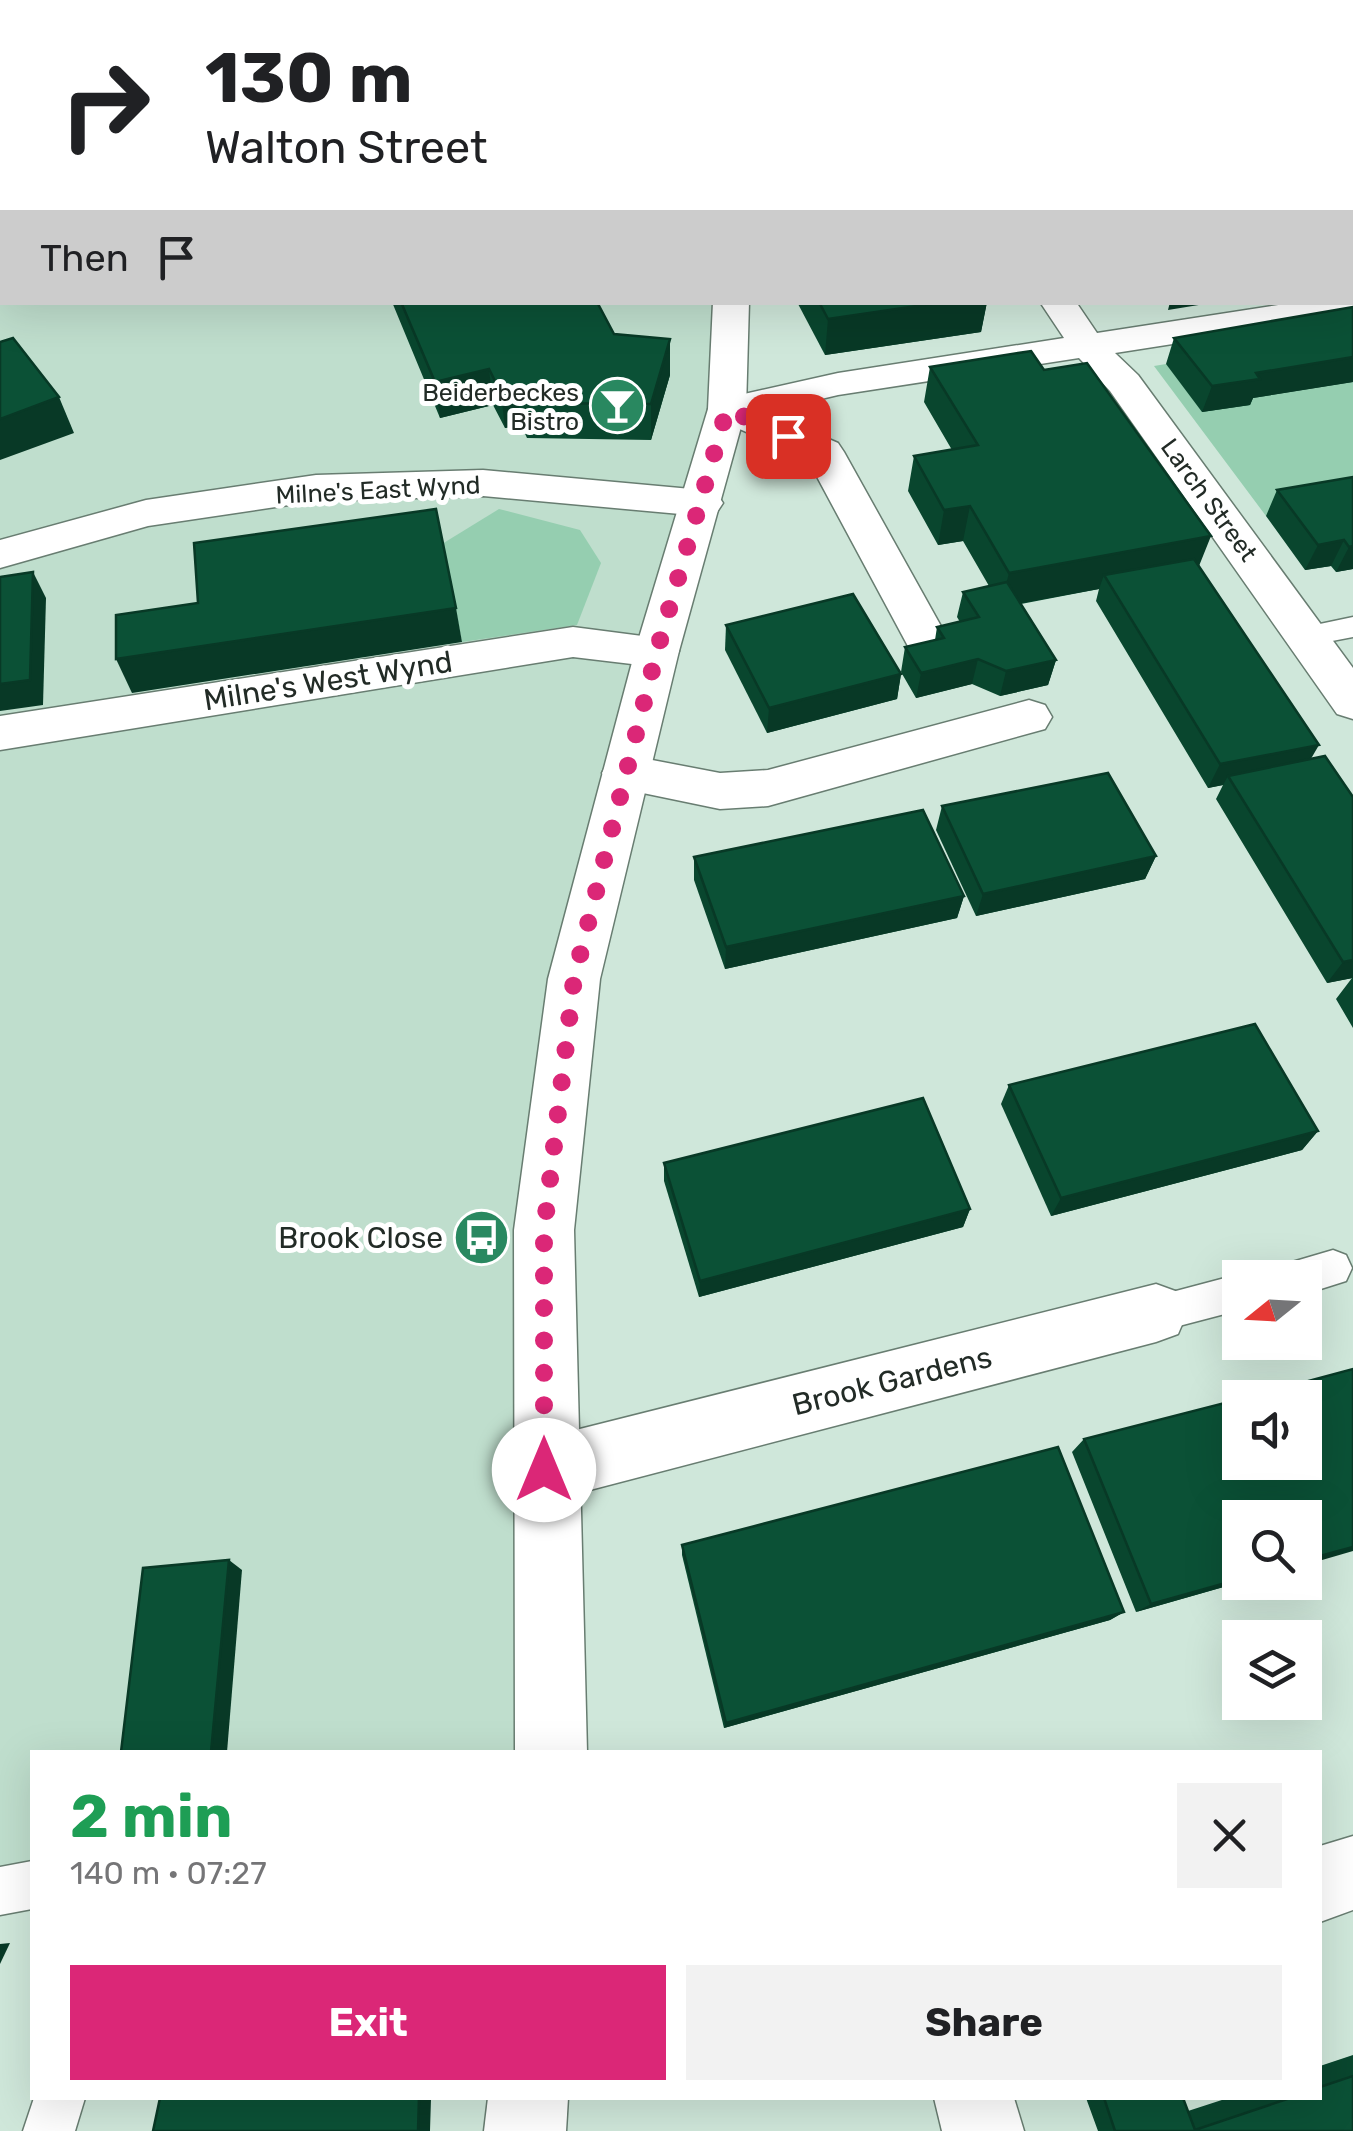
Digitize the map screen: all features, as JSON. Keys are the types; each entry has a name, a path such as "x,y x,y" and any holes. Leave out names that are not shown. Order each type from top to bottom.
{"street":[{"path":"551,1750 544,1470 546,1210 574,979 657,651 727,409 731,305"},
{"name":"Larch Street","path":"1060,305 1088,345 1124,383 1353,702"},
{"path":"727,409 838,384 1353,305"},
{"path":"727,409 824,452 925,637"},
{"name":"Milne's East Wynd","path":"0,554 146,513 316,488 483,483 702,503"},
{"name":"Milne's West Wynd","path":"0,733 574,642 657,651"},
{"path":"626,773 720,791 768,788 1029,718"},
{"name":"Brook Gardens","path":"544,1470 1156,1313"},
{"path":"1322,1883 1353,1873"},
{"path":"524,2131 528,2100"},
{"path":"975,2100 983,2131"}],"lane":[{"path":"1306,636 1353,627"},
{"path":"1322,1271 1333,1268"},
{"name":"Brook Gardens","path":"1156,1313 1222,1296"},
{"path":"0,1891 30,1885"},
{"path":"49,2131 59,2100"}],"shaded area":[{"path":"0,305 731,305 727,409 574,979 544,1470 551,1750 30,1750 30,1885 0,1891"}],"green space":[{"path":"1166,364 1246,399 1353,382 1353,501 1266,516 1154,366"},
{"path":"499,509 580,530 601,563 577,625 462,642 442,544"}],"building":[{"path":"402,305 599,305 614,334 670,339 651,404 523,403 517,390 501,393 489,369 435,382"},
{"path":"821,305 924,305 828,319"},
{"path":"1353,307 1353,357 1256,373 1260,379 1212,386 1174,338"},
{"path":"13,338 59,397 0,419 0,342"},
{"path":"1031,351 1044,370 1087,363 1211,536 1009,573 970,506 944,510 914,456 978,445 930,367"},
{"path":"1353,477 1353,546 1349,547 1344,540 1318,545 1277,490"},
{"path":"436,509 456,608 116,659 116,615 198,603 194,543"},
{"path":"1194,559 1319,745 1220,764 1104,575"},
{"path":"33,572 30,680 0,684 0,577"},
{"path":"1007,582 1056,660 1006,671 978,659 921,673 905,647 944,638 937,627 979,617 963,592"},
{"path":"853,594 901,674 769,708 726,625"},
{"path":"1325,756 1353,797 1353,960 1343,962 1228,776"},
{"path":"1108,773 1156,856 983,894 942,806"},
{"path":"923,810 964,896 726,947 694,857"},
{"path":"1255,1024 1318,1131 1061,1198 1009,1085"},
{"path":"923,1098 970,1209 700,1281 664,1163"},
{"path":"1353,1369 1353,1547 1322,1555 1322,1500 1222,1500 1222,1584 1151,1604 1084,1439 1222,1404 1222,1480 1322,1480 1322,1380 1312,1380"},
{"path":"1058,1447 1124,1612 726,1723 682,1545"},
{"path":"229,1560 211,1750 121,1750 143,1568"},
{"path":"1353,2076 1353,2131 1115,2131 1105,2100 1184,2100 1195,2130 1284,2100 1322,2100 1322,2086"},
{"path":"160,2100 419,2100 418,2131 153,2131"}],"place":[{"name":"Beiderbeckes Bistro","path":"618,406"},
{"name":"Brook Close","path":"482,1238"}],"route":[{"path":"544,1470 544,1230 574,979 657,651 727,409 788,436"}]}
